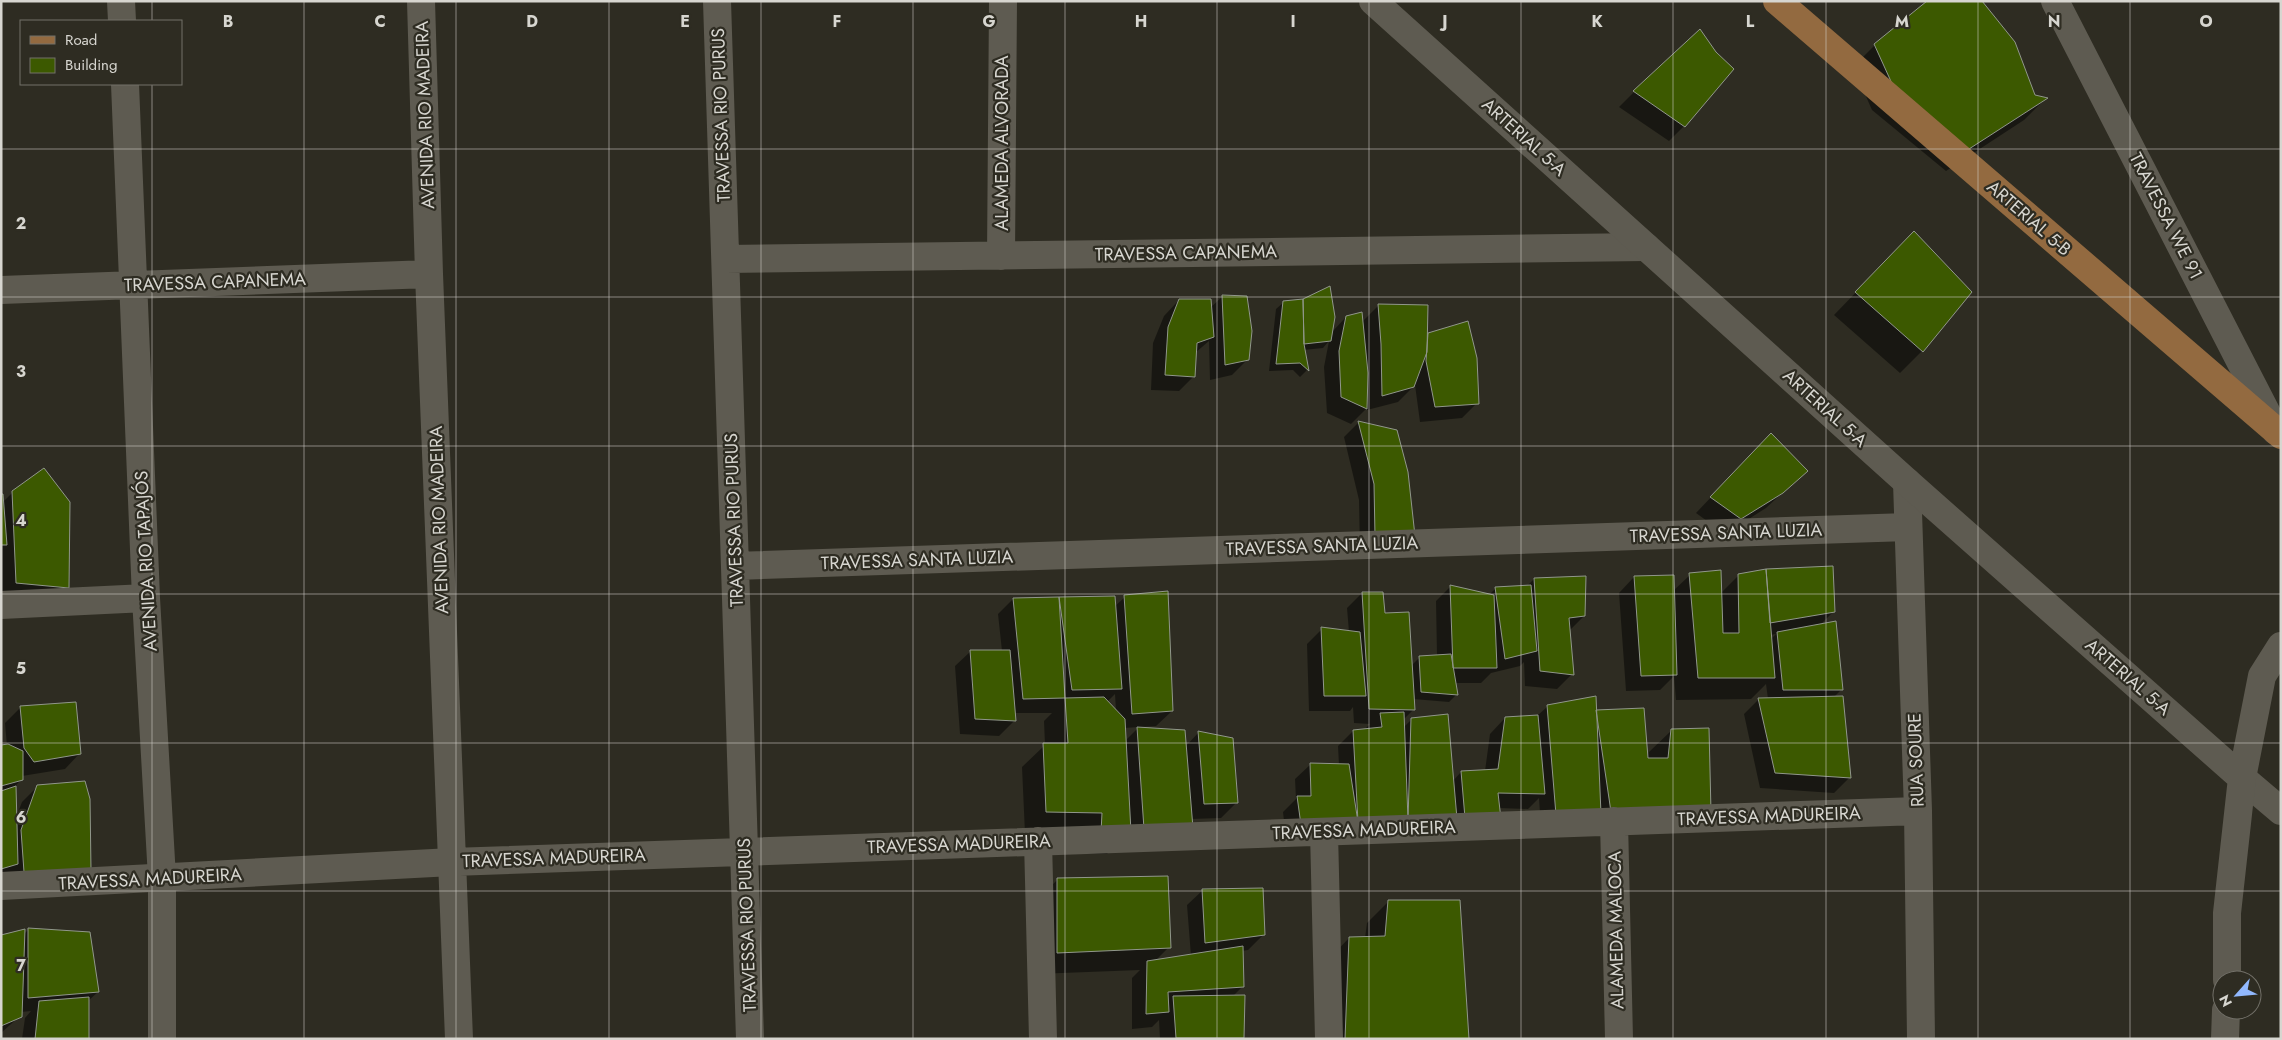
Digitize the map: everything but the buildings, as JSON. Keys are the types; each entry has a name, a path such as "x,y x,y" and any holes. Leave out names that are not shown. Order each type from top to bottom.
{"main road":[{"name":"ARTERIAL 5-B","path":"1777,1 2278,433"}],"street":[{"path":"121,1 122,20"},
{"name":"AVENIDA RIO MADEIRA","path":"421,1 429,274 459,1039"},
{"name":"TRAVESSA RIO PURUS","path":"718,1 750,1039"},
{"name":"ALAMEDA ALVORADA","path":"1001,256 1002,1"},
{"name":"ARTERIAL 5-A","path":"1373,1 1907,482 2281,811"},
{"name":"TRAVESSA WE 91","path":"2055,1 2278,433"},
{"name":"AVENIDA RIO TAPAJÓS","path":"125,85 146,598 162,878 162,1039"},
{"name":"TRAVESSA CAPANEMA","path":"726,259 1646,247"},
{"name":"TRAVESSA CAPANEMA","path":"1,290 429,274"},
{"name":"RUA SOURE","path":"1907,482 1918,811 1920,1039"},
{"name":"TRAVESSA SANTA LUZIA","path":"735,566 1908,527"},
{"path":"1,605 146,598"},
{"path":"2226,970 2227,913 2242,778 2262,676 2281,646"},
{"name":"TRAVESSA MADUREIRA","path":"1,886 452,862 1918,811"},
{"name":"ALAMEDA MALOCA","path":"1614,821 1619,1039"},
{"path":"1324,832 1329,1039"},
{"path":"1038,841 1044,1039"},
{"path":"2226,1020 2226,1039"}]}
